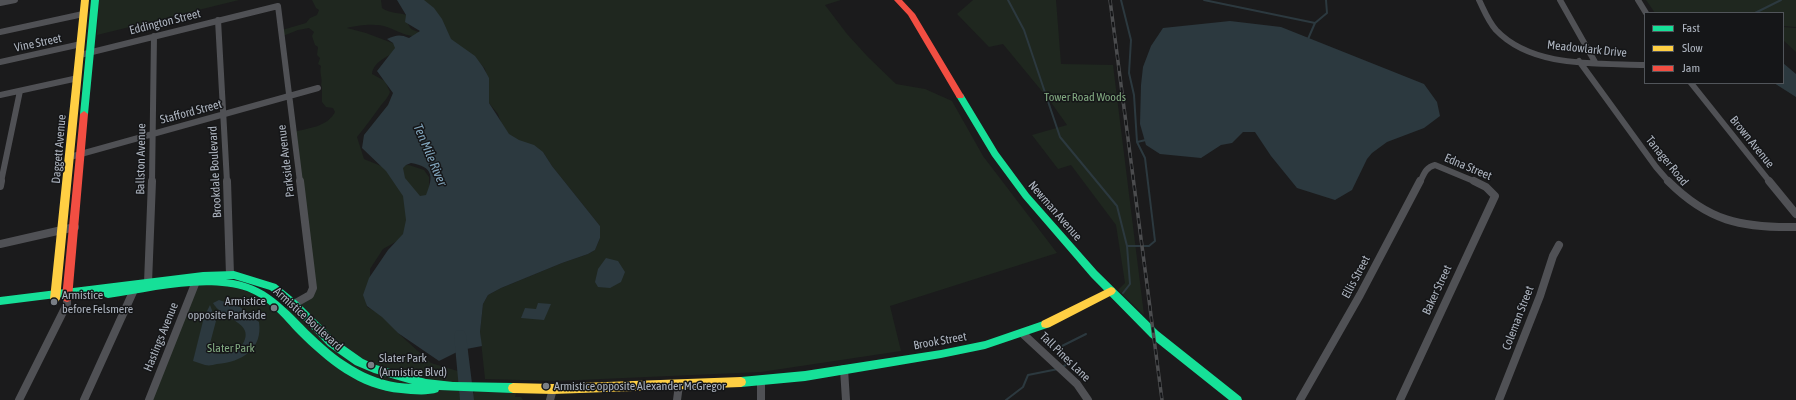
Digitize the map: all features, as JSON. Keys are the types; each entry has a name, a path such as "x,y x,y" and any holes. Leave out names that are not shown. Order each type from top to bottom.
{"main road":[{"name":"Daggett Avenue","path":"55,297 85,0"},
{"name":"Daggett Avenue","path":"67,296 75,227 95,0"},
{"name":"Newman Avenue","path":"898,0 911,14 980,130 1012,179 1056,232 1094,274 1154,334 1237,400"},
{"name":"Armistice Boulevard","path":"67,296 203,276 230,275 247,278 273,288 294,304 332,343 359,362 374,369 415,382 453,387"},
{"name":"Armistice Boulevard","path":"0,301 132,292 195,284 230,283 258,292 275,302 322,351 339,364 385,386 421,389 453,387 553,389 762,381"},
{"name":"Brook Street","path":"762,381 805,376 941,354 985,345 1054,321 1111,291"},
{"name":"Armistice Boulevard","path":"0,307 55,297"}],"street":[{"path":"0,3 15,0"},
{"name":"Meadowlark Drive","path":"1479,0 1492,25 1501,35 1512,43 1543,56 1579,61 1644,65"},
{"path":"1560,0 1595,62"},
{"path":"1638,0 1645,12"},
{"name":"Eddington Street","path":"80,55 278,6"},
{"name":"Parkside Avenue","path":"278,6 312,288 310,295 294,304"},
{"path":"0,32 83,14"},
{"name":"Brookdale Boulevard","path":"218,20 229,218 230,275"},
{"name":"Ballston Avenue","path":"148,283 154,36"},
{"name":"Vine Street","path":"0,62 81,44"},
{"name":"Tanager Road","path":"1579,61 1656,167 1669,184 1681,195 1696,206 1732,221 1754,227 1796,227"},
{"path":"0,95 78,78"},
{"name":"Brown Avenue","path":"1692,84 1796,214"},
{"name":"Stafford Street","path":"70,156 318,88"},
{"path":"0,186 20,91"},
{"name":"Edna Street","path":"1432,166 1442,168 1484,185 1494,192"},
{"name":"Ellis Street","path":"1300,400 1318,371 1360,295 1426,170 1432,166"},
{"name":"Baker Street","path":"1400,400 1496,196 1494,192"},
{"path":"0,244 75,227"},
{"name":"Coleman Street","path":"1499,400 1540,296 1553,256 1559,244"},
{"name":"Hastings Avenue","path":"149,400 195,284"},
{"path":"84,400 132,292"},
{"path":"19,400 66,304 67,296"},
{"name":"Tall Pines Lane","path":"1022,333 1077,384 1088,400"},
{"path":"844,369 846,400"},
{"path":"762,381 762,400"},
{"path":"677,400 680,385"},
{"path":"550,400 553,389"}],"green space":[{"path":"99,0 239,0 97,35"},
{"name":"Slater Park","path":"312,0 381,0 382,8 411,17 408,24 411,29 428,36 411,36 378,25 362,25 347,28 366,33 403,47 384,58 373,69 372,74 385,81 390,92 357,137 364,159 381,166 409,165 424,170 429,177 429,194 408,235 383,249 370,269 370,280 365,292 367,307 386,317 397,332 431,363 461,372 465,380 459,395 472,395 477,388 517,390 515,397 521,397 523,400 151,400 196,286 213,284 242,290 267,300 278,311 295,304 311,292 294,132 322,124 332,117 335,112 333,108 326,107 322,102 321,66 318,64 320,58 317,55 318,47 315,45 312,36 314,32 309,28 298,30 283,36 282,30 306,23 310,18 317,15 319,10 316,8"},
{"path":"419,0 841,0 825,5 847,34 896,84 925,89 952,101 983,156 1057,253 890,306 901,351 761,372 556,381 485,379 480,332 483,304 488,295 501,288 595,250 600,238 600,226 552,166 543,152 513,157 498,114 489,103 489,92 485,69 479,62 458,60 447,31"},
{"name":"Tower Road Woods","path":"973,0 1056,0 1061,64 1113,65 1144,315 1118,290 1125,283 1116,225 1071,165 1058,169 1032,135 1067,125 1050,101 1003,44 989,47 957,14"},
{"path":"1646,0 1796,0 1796,27 1784,26 1784,12 1654,12"},
{"path":"1784,27 1796,28 1796,52 1784,41"}],"water":[{"path":"397,0 424,0 434,8 442,19 451,39 475,56 483,67 489,78 489,103 509,134 519,140 534,145 543,152 552,166 600,226 600,238 595,250 501,288 488,295 483,304 480,332 482,346 461,350 439,361 398,333 382,317 367,306 363,295 369,278 388,250 403,234 406,220 403,196 386,171 362,148 364,135 388,105 393,93 377,71 395,48 393,43 387,39 398,36 409,38 420,31 405,22 406,15","holes":["411,163 428,170 431,178 426,195 420,196 405,178 403,168"]},
{"path":"1230,21 1281,27 1424,84 1437,102 1440,116 1424,128 1387,142 1372,153 1367,159 1352,190 1335,200 1297,188 1271,156 1255,132 1243,132 1232,143 1221,145 1201,158 1160,154 1146,145 1140,124 1143,67 1151,46 1163,28"},
{"path":"1784,64 1796,74 1796,97 1776,84 1784,84"},
{"path":"606,258 618,261 625,272 621,282 610,288 598,287 595,282 598,269"},
{"path":"219,300 240,307 259,322 258,340 254,347 242,357 226,363 205,365 193,361 204,317 210,305 216,321 208,351 219,354 238,351 246,334 244,328 239,323 218,309 213,303"},
{"path":"538,303 551,304 544,320 521,318 525,308 536,309"}],"waterway":[{"path":"1008,0 1024,30 1060,137 1117,206 1127,246"},
{"path":"1121,0 1131,40 1129,73 1134,95 1137,142"},
{"path":"1204,0 1315,23"},
{"path":"1315,23 1327,13 1326,0"},
{"path":"1757,12 1781,0"},
{"path":"1308,39 1315,23"},
{"path":"1137,142 1146,140"},
{"path":"1127,246 1149,246 1155,241 1145,158 1137,142"},
{"path":"1123,293 1130,284 1127,246"},
{"path":"1062,367 1066,365 1062,346 1086,334"},
{"name":"Ten Mile River","path":"460,335 467,400"},
{"path":"1006,400 1023,387 1028,375 1058,369"}],"railway":[{"path":"1110,0 1162,400"}],"traffic: fast":[{"path":"84,114 95,0"},
{"path":"960,96 995,154 1026,196 1094,274 1154,334 1237,400"},
{"path":"0,301 203,276 234,275 273,287 294,304 332,343 359,362 374,369 426,384 453,387 513,388"},
{"path":"108,294 195,282 230,283 246,287 269,299 283,311 319,348 350,371 374,382 392,387 434,389"},
{"path":"741,382 805,376 941,354 985,345 1046,324"}],"traffic: slow":[{"path":"55,299 85,0"},
{"path":"1046,324 1111,291"},
{"path":"513,388 553,389 741,382"}],"traffic: jam":[{"path":"898,0 911,14 960,96"},
{"path":"67,298 84,114"}],"place":[{"name":"Armistice before Felsmere","path":"54,302"},
{"name":"Armistice opposite Parkside","path":"274,308"},
{"name":"Slater Park (Armistice Blvd)","path":"371,365"},
{"name":"Armistice opposite Alexander McGregor","path":"546,386"}]}
